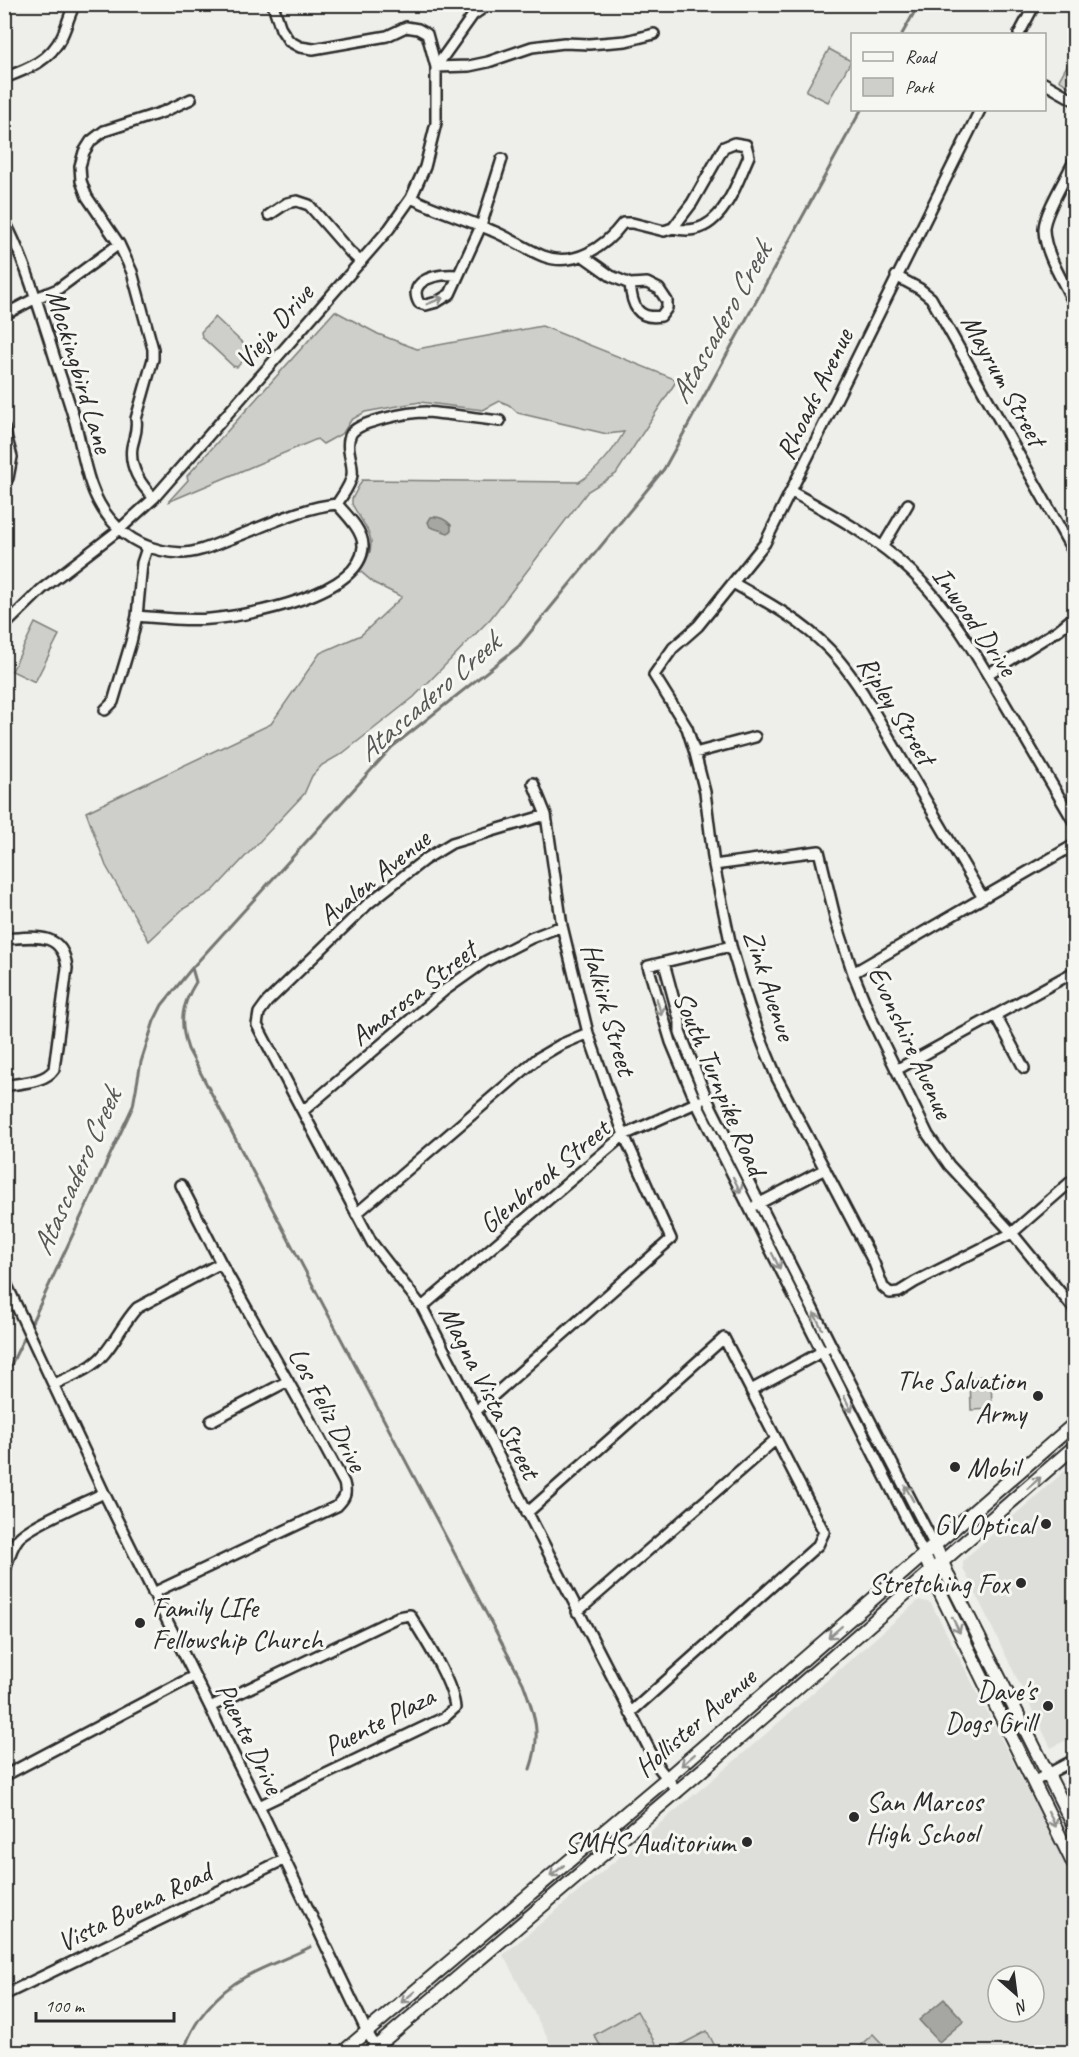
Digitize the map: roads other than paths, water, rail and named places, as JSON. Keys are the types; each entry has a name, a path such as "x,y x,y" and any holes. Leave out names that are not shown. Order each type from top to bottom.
{"main road":[{"name":"Hollister Avenue","path":"343,2052 666,1779 1074,1424"},
{"name":"Hollister Avenue","path":"375,2051 678,1792 1074,1447"},
{"name":"South Turnpike Road","path":"935,1546 1074,1826"},
{"name":"South Turnpike Road","path":"924,1554 1074,1865"}],"street":[{"path":"4,78 33,67 56,48 75,4"},
{"path":"436,67 473,15 489,4"},
{"path":"1020,33 1035,4"},
{"name":"Vieja Drive","path":"4,626 42,589 120,529 154,498 389,229 411,198 425,167 436,123 436,67 427,34 418,29 406,27 387,36 314,49 300,47 289,41 281,29 273,5"},
{"path":"436,67 469,66 531,47 564,43 589,44 626,41 654,34"},
{"path":"1046,84 1074,100"},
{"path":"154,498 137,476 131,458 137,428 136,419 153,359 153,349 132,272 119,244 87,197 81,181 80,165 91,141 104,131 162,112 191,99"},
{"name":"Rhoads Avenue","path":"654,675 673,648 698,626 765,543 979,111"},
{"path":"411,198 481,226 543,256 565,259 583,256 600,247 623,223 664,231 673,228 684,231 702,228 713,221 725,205 749,156 746,145 734,143 724,147 692,202 673,228"},
{"path":"457,275 447,274 422,282 416,288 415,295 419,303 426,305 437,302 450,294 481,226 502,159"},
{"path":"1074,161 1043,228 1051,256 1074,304"},
{"path":"269,215 287,203 297,201 309,206 361,262"},
{"name":"Mockingbird Lane","path":"4,220 36,298 74,421 88,477 97,500 120,529 147,548"},
{"path":"4,315 66,284 119,244"},
{"path":"583,256 611,276 630,284 647,284 659,289 667,301 667,308 661,316 640,314 632,302 630,284"},
{"name":"Mayrum Street","path":"896,276 931,298 1074,553"},
{"path":"338,504 352,479 348,446 351,435 356,429 368,423 423,412 500,421"},
{"path":"4,428 12,458 8,478"},
{"name":"Inwood Drive","path":"792,492 883,546 914,573 946,610 988,674 1074,822"},
{"path":"105,710 113,702 137,616 142,563 147,548 183,553 200,551 282,519 324,505 338,504"},
{"path":"137,616 208,619 238,616 272,609 334,585 358,562 363,545 359,532 338,504"},
{"path":"883,546 908,504"},
{"name":"Ripley Street","path":"733,583 785,613 811,632 829,648 849,673 864,693 982,898"},
{"path":"988,674 1058,630 1074,617"},
{"name":"Zink Avenue","path":"654,675 687,728 696,753 705,792 714,865 731,946 763,1044 777,1078 874,1263 883,1287 890,1293 899,1292 1012,1233"},
{"path":"696,753 755,737"},
{"name":"Halkirk Street","path":"476,1411 671,1239 624,1136 588,1033 562,926 546,815 533,783"},
{"name":"Avalon Avenue","path":"258,1018 267,1002 369,903 424,860 452,843 546,815"},
{"path":"853,972 1074,845"},
{"name":"Evonshire Avenue","path":"714,865 822,847 836,921 853,972 873,1023 928,1135 949,1165 1012,1233 1074,1309"},
{"name":"Amarosa Street","path":"303,1112 445,990 486,961 531,938 562,926"},
{"path":"4,939 42,937 51,940 61,949 68,968 54,1069 44,1078 4,1086"},
{"path":"664,963 731,946"},
{"name":"South Turnpike Road","path":"924,1554 696,1102 671,1042 648,966 664,963 680,1022 680,1032 706,1097 935,1546"},
{"path":"896,1070 1074,972"},
{"path":"996,1016 1024,1068"},
{"name":"Magna Vista Street","path":"258,1018 257,1025 372,1244 422,1307 630,1713 666,1779 678,1792"},
{"path":"356,1214 538,1058 588,1033"},
{"name":"Glenbrook Street","path":"422,1307 624,1136 706,1097"},
{"path":"749,1209 825,1169"},
{"path":"1012,1233 1074,1179"},
{"name":"Los Feliz Drive","path":"153,1593 337,1506 343,1500 346,1492 344,1483 221,1263 182,1185"},
{"path":"55,1384 90,1366 103,1356 137,1308 221,1263"},
{"name":"Puente Drive","path":"4,1279 104,1492 259,1806 375,2051"},
{"path":"4,1306 14,1298"},
{"path":"527,1514 724,1338 824,1532 819,1545 630,1713"},
{"path":"751,1390 832,1347"},
{"path":"211,1421 288,1381"},
{"path":"577,1612 775,1440"},
{"path":"4,1574 19,1537 104,1492"},
{"path":"343,1500 355,1503"},
{"name":"Puente Plaza","path":"210,1707 411,1611 428,1644 458,1708 445,1717 259,1806"},
{"path":"4,1776 194,1676"},
{"path":"1033,1782 1074,1760"},
{"name":"Vista Buena Road","path":"4,1995 284,1860"}],"waterway":[{"name":"Atascadero Creek","path":"903,33 919,4"},
{"name":"Atascadero Creek","path":"30,1326 133,1106 141,1062 154,1021 162,1005 192,968 392,747 519,646 664,469 860,111"},
{"path":"192,968 196,982 187,999 183,1014 183,1031 188,1049 523,1683 536,1725 536,1746 530,1769"},
{"name":"Atascadero Creek","path":"4,1379 27,1332"},
{"path":"184,2052 199,2019 225,1991 253,1973 310,1947"}],"place":[{"name":"The Salvation Army","path":"1038,1396"},
{"name":"Mobil","path":"955,1467"},
{"name":"GV Optical","path":"1046,1524"},
{"name":"Stretching Fox","path":"1021,1583"},
{"name":"Family LIfe Fellowship Church","path":"140,1623"},
{"name":"Dave's Dogs Grill","path":"1048,1706"},
{"name":"San Marcos High School","path":"854,1817"},
{"name":"SMHS Auditorium","path":"747,1842"}]}
